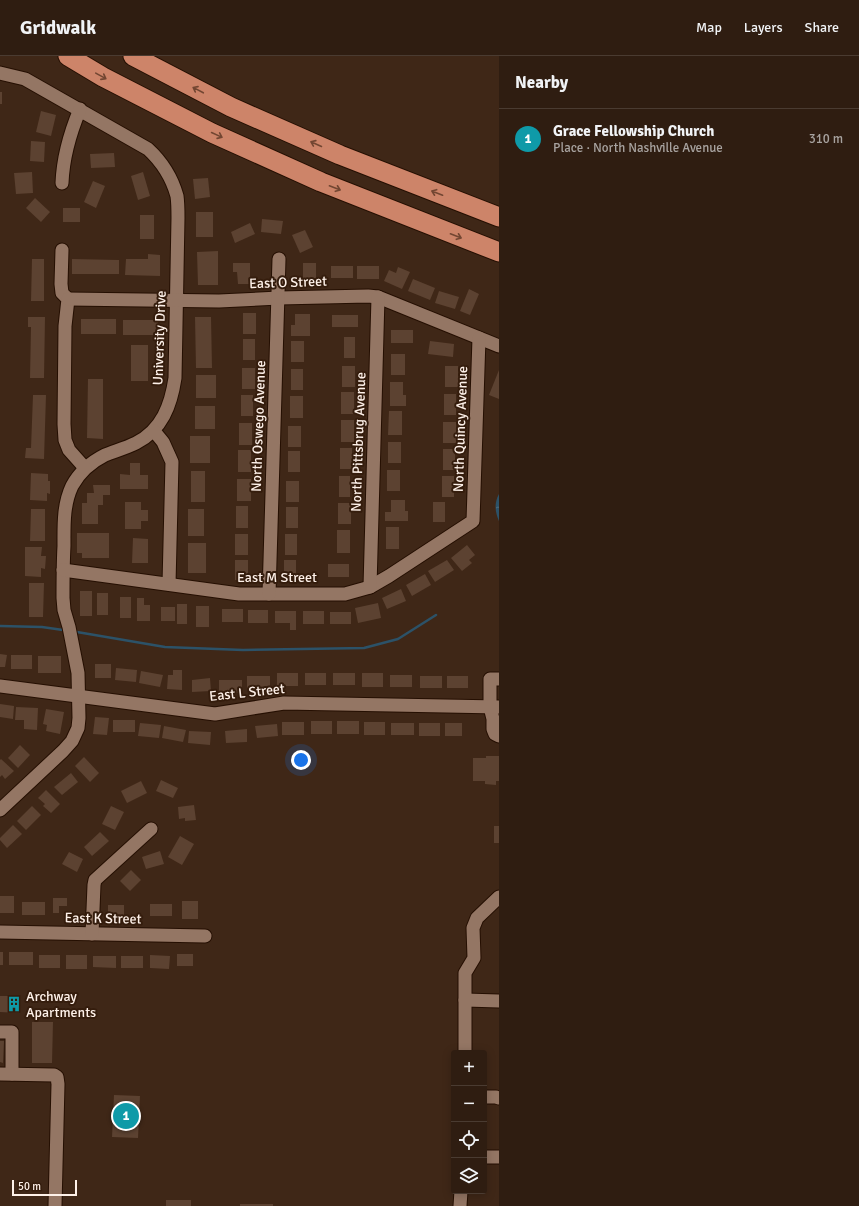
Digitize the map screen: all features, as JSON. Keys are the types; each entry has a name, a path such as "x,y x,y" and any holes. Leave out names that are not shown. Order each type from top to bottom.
{"highway":[{"path":"68,56 103,77 212,133 321,182 499,252"},
{"path":"133,56 231,107 325,148 499,217"}],"street":[{"name":"University Drive","path":"0,73 25,79 148,149 160,162 169,177 177,197 177,301 175,378 173,395 167,411 154,431 136,443 103,456 85,468 72,486 64,511 62,598 78,672 78,728 72,741 63,751 0,810"},
{"path":"62,182 62,168 65,155 72,129 80,109"},
{"path":"62,250 62,293 68,298 65,326 65,440 69,450 85,468"},
{"name":"North Oswego Avenue","path":"269,594 279,259"},
{"name":"East O Street","path":"68,298 219,301 279,298 378,297 499,346"},
{"name":"North Pittsbrug Avenue","path":"370,587 378,297"},
{"name":"North Quincy Avenue","path":"473,521 479,338"},
{"path":"154,431 163,442 172,462 169,584"},
{"name":"East M Street","path":"63,570 239,594 345,594 370,587 473,521"},
{"path":"499,679 490,679 495,707 493,729 495,734 499,736"},
{"name":"East L Street","path":"0,686 215,714 284,703 495,707"},
{"path":"92,934 95,880 151,829"},
{"path":"465,1050 465,973 474,958 473,928 477,918 499,897"},
{"name":"East K Street","path":"0,932 205,936"},
{"path":"466,1000 499,1001"},
{"path":"0,1032 12,1032 6,1074 57,1077 58,1091 55,1206"},
{"path":"487,1097 499,1098"},
{"path":"487,1157 499,1157"},
{"path":"460,1206 461,1194"}],"water":[{"path":"499,494 499,521 496,501"}],"building":[{"path":"0,92 2,92 2,104 0,104"},
{"path":"41,111 56,115 51,136 36,132"},
{"path":"31,141 45,142 44,162 30,161"},
{"path":"114,153 115,167 91,168 90,154"},
{"path":"32,172 33,193 16,194 14,173"},
{"path":"143,172 150,196 138,200 131,176"},
{"path":"208,178 210,197 195,199 193,179"},
{"path":"93,181 105,186 96,208 84,202"},
{"path":"35,198 50,212 41,222 26,208"},
{"path":"63,208 80,208 80,222 63,222"},
{"path":"196,212 213,212 213,237 196,237"},
{"path":"140,215 154,215 154,239 140,239"},
{"path":"262,219 283,221 281,234 261,232"},
{"path":"250,223 255,234 235,243 231,232"},
{"path":"305,230 313,247 300,253 292,235"},
{"path":"218,251 218,285 198,285 197,252"},
{"path":"148,254 160,255 160,276 125,275 126,259 148,259"},
{"path":"32,259 44,259 44,301 31,301"},
{"path":"72,259 119,260 119,274 72,274"},
{"path":"233,263 250,263 250,284 238,284 237,272 233,272"},
{"path":"303,263 316,263 316,284 303,284"},
{"path":"331,266 353,266 353,278 331,278"},
{"path":"357,266 379,266 379,279 357,279"},
{"path":"398,267 410,272 402,289 384,281 389,270 396,273"},
{"path":"413,279 435,288 430,300 408,291"},
{"path":"469,289 479,294 470,315 460,311"},
{"path":"439,291 459,297 455,309 435,303"},
{"path":"243,313 256,313 256,334 243,334"},
{"path":"295,314 310,314 310,336 291,336 291,325 295,325"},
{"path":"332,315 358,315 358,327 332,327"},
{"path":"28,317 45,317 44,378 30,378 31,327 28,327"},
{"path":"195,317 211,317 212,368 196,368"},
{"path":"81,319 116,319 116,334 81,334"},
{"path":"123,320 158,320 158,335 123,335"},
{"path":"391,330 413,330 413,343 391,343"},
{"path":"344,337 355,337 355,358 344,358"},
{"path":"243,339 255,339 255,360 243,360"},
{"path":"291,341 304,341 304,362 291,362"},
{"path":"430,341 454,344 453,357 428,354"},
{"path":"131,345 148,345 148,381 131,381"},
{"path":"391,354 405,354 405,375 391,375"},
{"path":"342,366 355,366 355,387 342,387"},
{"path":"445,366 458,366 458,387 445,387"},
{"path":"242,368 255,368 255,389 242,389"},
{"path":"291,369 303,369 303,390 291,390"},
{"path":"499,370 499,399 489,395"},
{"path":"196,375 216,375 216,398 196,398"},
{"path":"88,379 103,379 103,439 87,438"},
{"path":"390,382 403,382 403,395 406,395 406,406 390,406"},
{"path":"341,392 354,392 354,414 341,414"},
{"path":"444,394 456,394 456,415 444,415"},
{"path":"33,395 46,395 44,459 25,458 26,448 31,448"},
{"path":"241,395 253,395 253,416 241,416"},
{"path":"290,396 303,396 303,418 290,418"},
{"path":"195,406 215,406 215,429 195,429"},
{"path":"389,411 402,411 402,435 388,435"},
{"path":"341,420 354,420 354,442 341,442"},
{"path":"443,422 456,422 456,443 443,443"},
{"path":"239,423 252,423 252,445 239,445"},
{"path":"288,426 301,426 301,447 288,447"},
{"path":"190,436 210,436 210,463 190,463"},
{"path":"388,442 401,442 401,463 388,463"},
{"path":"340,448 352,448 352,469 340,469"},
{"path":"443,449 455,449 455,470 443,470"},
{"path":"238,450 251,450 251,472 238,472"},
{"path":"288,451 300,451 300,472 288,472"},
{"path":"130,463 140,463 140,475 148,475 148,489 120,489 120,474 130,475"},
{"path":"387,470 400,470 400,491 387,491"},
{"path":"191,471 205,471 205,502 191,502"},
{"path":"31,473 48,474 48,481 50,481 50,494 47,493 47,501 30,500"},
{"path":"339,476 350,476 350,497 339,497"},
{"path":"442,476 454,476 454,497 442,497"},
{"path":"237,479 251,479 251,501 237,501"},
{"path":"286,481 299,481 299,502 286,502"},
{"path":"93,485 110,485 110,495 103,495 103,505 98,505 98,524 82,524 82,503 87,503 87,493 94,493"},
{"path":"391,500 405,500 405,511 408,511 408,521 385,521 385,512 391,512"},
{"path":"125,502 141,502 141,510 148,510 148,521 141,521 141,529 125,529"},
{"path":"433,502 445,502 445,522 433,522"},
{"path":"338,503 351,503 351,524 338,524"},
{"path":"236,506 248,506 248,528 236,528"},
{"path":"286,507 298,507 298,528 286,528"},
{"path":"31,509 45,509 45,541 30,541"},
{"path":"188,509 204,509 204,536 188,536"},
{"path":"386,527 399,527 399,549 386,549"},
{"path":"337,530 350,530 350,553 337,553"},
{"path":"77,533 109,533 109,558 82,558 82,553 77,553"},
{"path":"235,534 248,534 248,555 235,555"},
{"path":"285,534 297,534 297,555 285,555"},
{"path":"133,538 148,539 148,563 132,563"},
{"path":"188,543 206,543 206,573 188,573"},
{"path":"467,545 475,555 469,560 472,563 462,571 451,558"},
{"path":"25,547 42,547 41,556 46,556 45,569 41,568 41,577 25,576"},
{"path":"235,560 248,560 248,580 235,580"},
{"path":"284,560 296,560 296,581 284,581"},
{"path":"447,560 454,570 435,582 428,571"},
{"path":"328,564 349,564 349,577 328,577"},
{"path":"425,574 431,585 412,596 406,585"},
{"path":"29,583 44,583 43,617 29,617"},
{"path":"401,589 406,601 387,609 382,598"},
{"path":"80,591 92,591 92,616 80,616"},
{"path":"97,593 108,593 108,615 97,615"},
{"path":"120,597 131,597 131,618 120,618"},
{"path":"137,598 144,598 144,605 150,605 150,621 137,621"},
{"path":"378,603 381,618 358,623 355,608"},
{"path":"177,604 187,604 187,624 177,624"},
{"path":"196,606 209,606 209,627 196,627"},
{"path":"161,607 175,607 175,621 161,621"},
{"path":"222,609 243,609 243,622 222,622"},
{"path":"248,610 268,610 268,623 248,623"},
{"path":"275,611 296,611 296,630 290,630 290,623 275,623"},
{"path":"303,611 324,611 324,624 303,624"},
{"path":"330,612 351,612 351,624 330,624"},
{"path":"0,654 7,655 5,667 0,667"},
{"path":"11,655 32,655 32,669 11,669"},
{"path":"38,656 61,656 61,673 38,673"},
{"path":"95,664 111,664 111,678 95,678"},
{"path":"116,668 137,670 136,682 115,680"},
{"path":"173,670 182,670 182,690 167,689 168,675 173,675"},
{"path":"141,671 163,675 160,687 139,683"},
{"path":"277,673 298,673 298,686 277,686"},
{"path":"305,673 326,673 326,685 305,685"},
{"path":"333,673 355,673 355,685 333,685"},
{"path":"362,673 383,673 383,687 362,687"},
{"path":"390,675 412,675 412,687 390,687"},
{"path":"247,676 270,676 270,688 247,688"},
{"path":"420,676 442,676 442,688 420,688"},
{"path":"447,676 468,676 468,688 447,688"},
{"path":"210,678 211,691 192,692 192,680"},
{"path":"219,680 242,680 242,693 219,693"},
{"path":"0,704 14,706 13,719 0,717"},
{"path":"16,707 38,708 37,730 24,729 24,720 15,720"},
{"path":"46,709 64,712 60,734 46,731 47,725 43,724"},
{"path":"95,717 109,718 107,735 93,734"},
{"path":"113,720 135,720 135,732 113,732"},
{"path":"311,721 332,721 332,734 311,734"},
{"path":"337,721 359,721 359,734 337,734"},
{"path":"282,722 304,722 304,735 282,735"},
{"path":"364,722 385,722 385,735 364,735"},
{"path":"140,723 161,725 159,738 138,736"},
{"path":"391,723 414,723 414,735 391,735"},
{"path":"419,723 440,723 440,736 419,736"},
{"path":"445,723 462,723 462,736 445,736"},
{"path":"277,724 278,736 257,738 255,726"},
{"path":"164,726 186,730 183,742 162,738"},
{"path":"247,729 247,742 226,743 225,731"},
{"path":"189,731 211,732 210,745 188,743"},
{"path":"20,745 30,755 18,768 8,758"},
{"path":"486,756 499,756 499,781 496,781 496,785 485,784 485,781 473,781 473,758 486,758"},
{"path":"84,757 99,773 90,782 75,766"},
{"path":"1,759 14,771 5,779 2,775 0,777"},
{"path":"71,773 78,782 62,795 54,787"},
{"path":"161,780 178,788 173,798 156,791"},
{"path":"141,781 147,793 127,803 121,791"},
{"path":"46,790 60,804 51,813 43,806 45,804 38,798"},
{"path":"194,805 196,820 185,821 185,818 179,819 178,807"},
{"path":"32,806 41,815 26,830 17,821"},
{"path":"111,806 124,812 115,830 102,824"},
{"path":"13,825 22,834 7,848 0,838"},
{"path":"494,826 499,826 499,843 494,843"},
{"path":"100,832 109,841 92,856 84,847"},
{"path":"180,836 194,844 182,865 168,857"},
{"path":"160,851 164,864 146,869 142,857"},
{"path":"69,852 83,859 77,872 62,864"},
{"path":"131,870 141,880 130,891 120,881"},
{"path":"0,896 14,896 14,913 0,913"},
{"path":"53,898 67,898 67,906 59,906 59,913 53,913"},
{"path":"182,901 198,901 198,919 182,919"},
{"path":"22,902 45,902 45,915 22,915"},
{"path":"150,904 172,904 172,916 150,916"},
{"path":"108,905 124,905 124,917 108,917"},
{"path":"0,952 3,952 3,965 0,965"},
{"path":"9,952 33,952 33,965 9,965"},
{"path":"177,954 193,954 193,966 177,966"},
{"path":"39,955 60,955 60,968 39,968"},
{"path":"66,955 87,955 87,969 66,969"},
{"path":"150,955 170,956 169,969 150,968"},
{"path":"93,956 116,956 116,968 93,967"},
{"path":"121,956 143,956 143,968 121,968"},
{"path":"0,996 19,996 19,1013 0,1012"},
{"path":"32,1022 53,1022 52,1063 32,1063"},
{"path":"0,1041 4,1041 3,1063 0,1062"},
{"path":"114,1095 140,1096 138,1138 112,1137"},
{"path":"166,1200 191,1200 191,1206 166,1206"},
{"path":"240,1204 273,1204 273,1206 240,1206"}],"waterway":[{"path":"77,632 165,647 243,650 364,648 398,639 436,615"},
{"path":"0,626 42,627 63,630"}],"place":[{"name":"Archway Apartments","path":"14,1004"},
{"name":"Grace Fellowship Church","path":"126,1116"}]}
